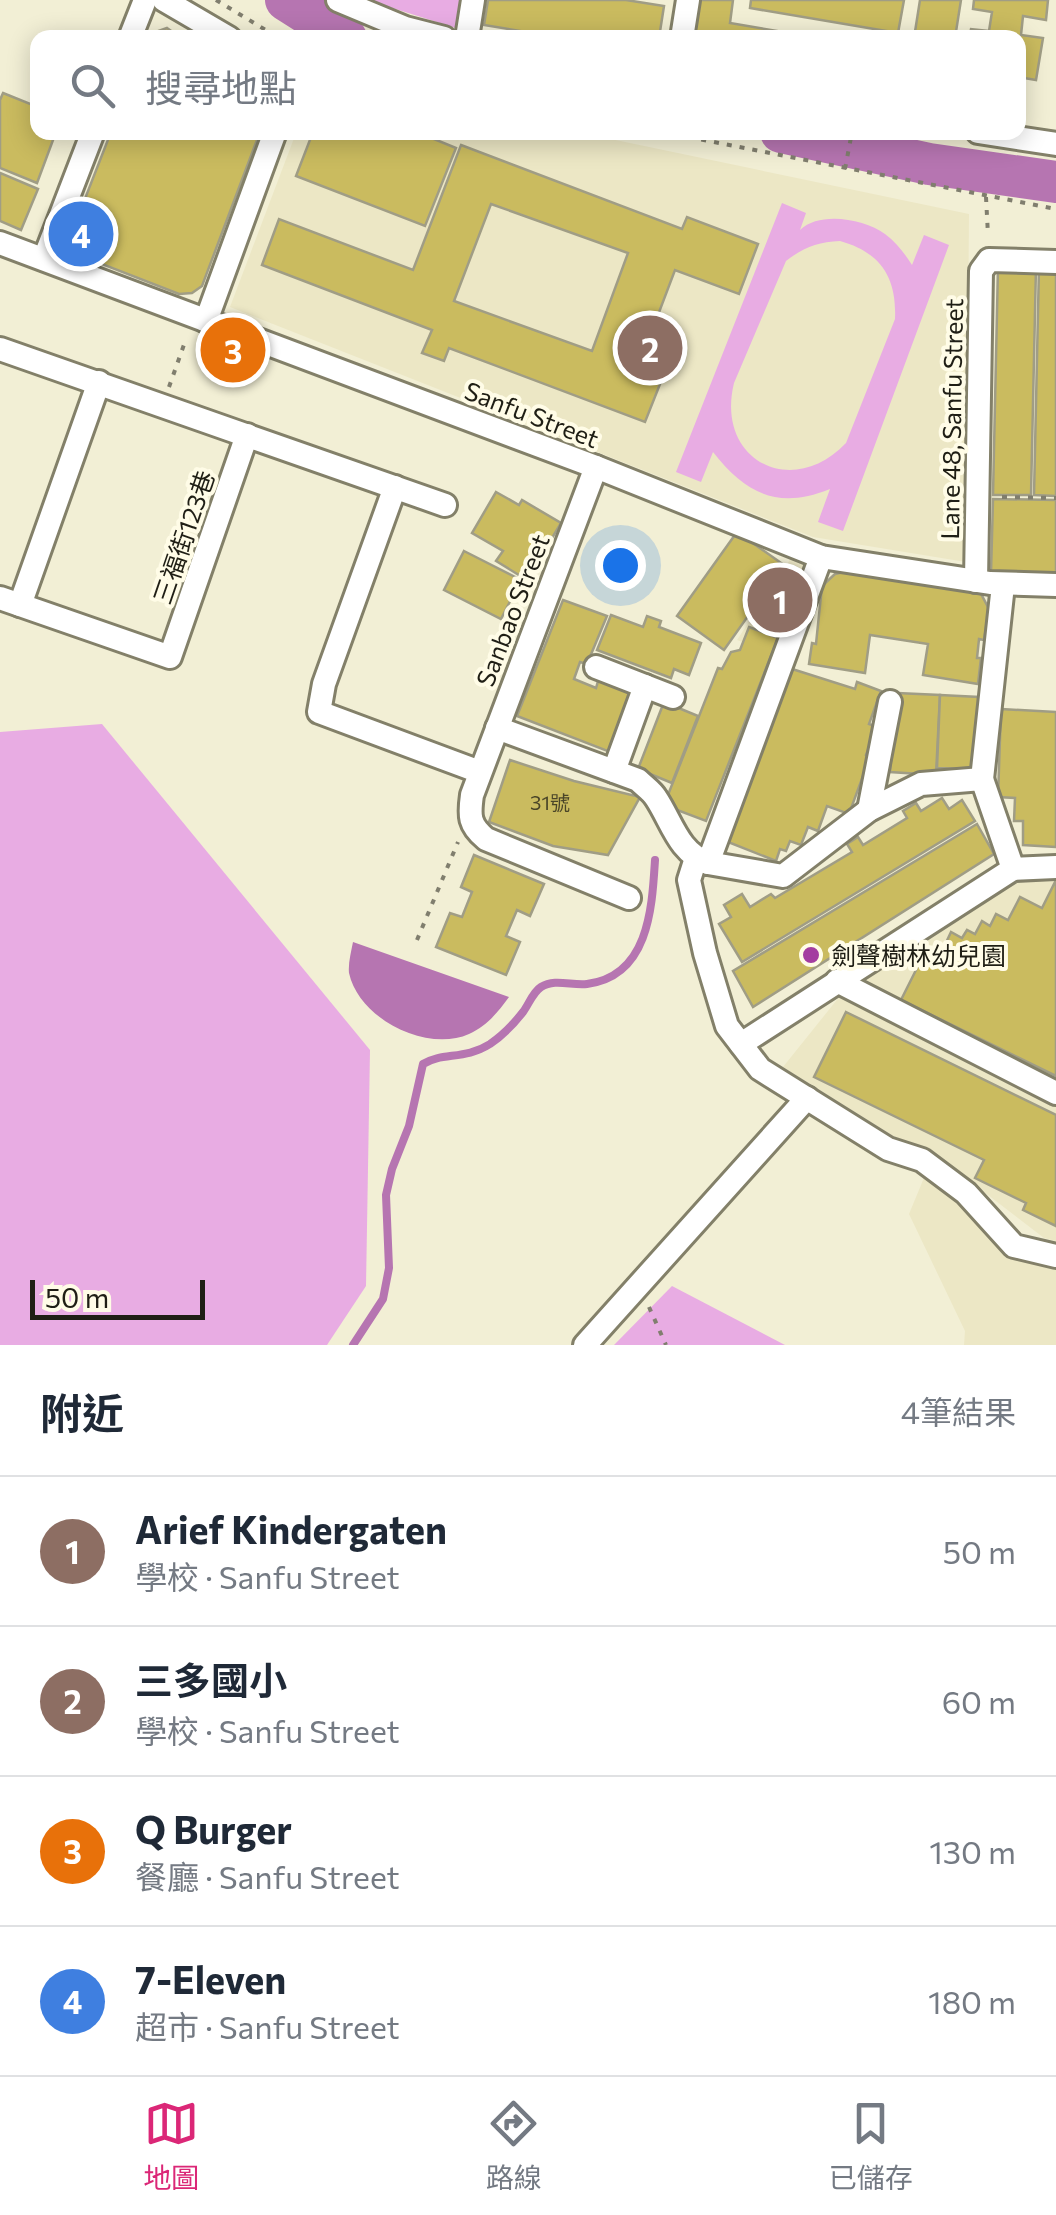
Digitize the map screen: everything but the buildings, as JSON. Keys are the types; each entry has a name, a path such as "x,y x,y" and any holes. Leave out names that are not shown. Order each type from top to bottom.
{"street":[{"path":"133,30 144,0"},
{"path":"164,0 215,30"},
{"path":"338,0 412,30"},
{"path":"469,30 472,0"},
{"path":"683,30 688,0"},
{"path":"1026,139 1056,144"},
{"path":"44,259 90,140"},
{"path":"200,318 272,140"},
{"name":"Sanfu Street","path":"0,243 596,467 821,556 976,581 1056,586"},
{"path":"988,260 1056,262"},
{"name":"Lane 48, Sanfu Street","path":"976,581 981,272 988,260"},
{"path":"0,348 445,505"},
{"path":"10,601 99,382"},
{"name":"三福街123巷","path":"10,601 170,657 247,435"},
{"name":"Sanbao Street","path":"469,815 480,772 596,467"},
{"path":"394,487 324,684 318,712 480,772"},
{"path":"821,556 702,860 689,880 726,1026 760,1070 888,1150 922,1160 966,1193 1014,1246 1056,1256"},
{"path":"1002,584 982,778 1013,869"},
{"path":"596,667 672,697"},
{"path":"614,771 646,686"},
{"path":"869,810 890,702"},
{"path":"497,728 638,780 655,796 675,836 702,860 784,876 869,810 921,784 982,778"},
{"path":"469,815 472,828 486,840 629,898"},
{"path":"741,1044 1013,869 1056,867"},
{"path":"837,981 1056,1093"},
{"path":"584,1345 807,1098"}],"path":[{"path":"216,0 266,30"},
{"path":"702,140 1056,210"},
{"path":"845,169 850,140"},
{"path":"986,197 988,260"},
{"path":"163,405 200,318"},
{"path":"977,496 1056,498"},
{"path":"417,940 469,815"},
{"path":"638,1285 666,1345"}],"shaded area":[{"path":"367,0 464,0 459,29"},
{"path":"293,140 615,140 969,214 966,562 813,537 230,307"},
{"path":"782,203 806,213 800,230 830,219 854,221 876,229 893,241 912,265 924,235 949,245 843,531 818,522 830,489 794,498 764,494 738,478 713,452 701,482 676,472","holes":["840,241 854,246 883,268 893,291 895,319 846,443 825,460 803,468 782,469 763,463 747,451 736,433 731,410 734,383 786,261 818,244"]},
{"path":"793,555 811,561 777,655 737,640"},
{"path":"102,724 370,1050 366,1286 327,1345 0,1345 0,732"},
{"path":"1056,875 1056,1241 1044,1238 988,1195 783,1067 848,986 1016,879"},
{"path":"353,942 509,997 487,1023 469,1034 452,1039 415,1035 380,1018 355,990 349,973"},
{"path":"926,1173 1013,1259 1056,1266 1056,1345 964,1345 965,1331 909,1214"},
{"path":"672,1286 785,1345 614,1345"}],"waterway":[{"path":"286,0 333,30"},
{"path":"818,140 929,164 1056,182"},
{"path":"353,1345 383,1299 389,1268 386,1195 409,1126 423,1064 490,1044 512,1025 546,984 587,984 608,978 623,968 635,954 649,918 655,860"}],"place":[{"name":"7-Eleven","path":"81,234"},
{"name":"三多國小","path":"650,348"},
{"name":"Q Burger","path":"233,350"},
{"name":"Arief Kindergaten","path":"780,600"},
{"name":"劍聲樹林幼兒園","path":"811,955"}]}
